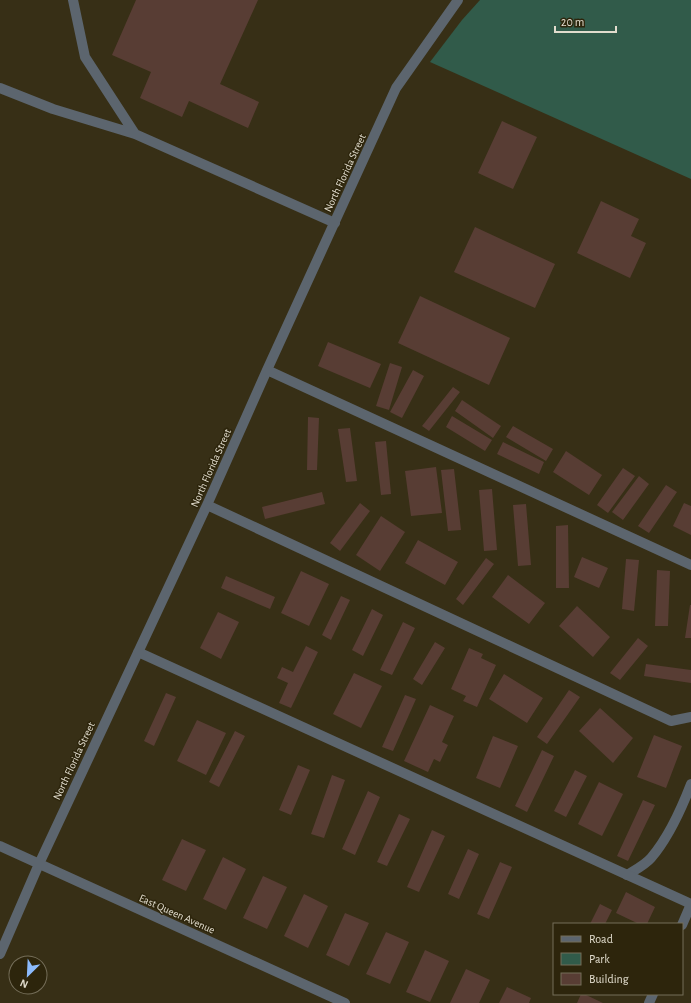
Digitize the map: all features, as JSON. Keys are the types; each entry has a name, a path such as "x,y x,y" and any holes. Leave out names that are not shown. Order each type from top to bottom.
{"street":[{"path":"73,0 85,57 136,134"},
{"name":"North Florida Street","path":"0,954 40,864 207,505 396,88 458,0"},
{"path":"0,88 52,109 136,134 335,223"},
{"path":"267,370 691,565"},
{"path":"207,505 671,721 691,717"},
{"path":"138,652 691,904 683,923"},
{"path":"628,875 650,860 669,832 683,805 691,784"},
{"name":"East Queen Avenue","path":"0,846 345,1003"}],"green space":[{"path":"480,0 691,0 691,179 430,62 462,20"}],"building":[{"path":"136,0 258,0 220,84 259,102 248,128 189,101 182,117 140,98 151,72 112,55"},
{"path":"502,121 537,137 513,189 478,173"},
{"path":"601,201 639,219 631,236 646,243 630,278 577,253"},
{"path":"475,227 555,264 535,308 454,272"},
{"path":"420,296 510,338 489,385 398,343"},
{"path":"328,342 381,364 370,388 318,366"},
{"path":"390,363 402,367 389,410 376,406"},
{"path":"413,370 424,376 402,418 390,412"},
{"path":"453,387 460,392 429,431 422,426"},
{"path":"462,400 501,426 493,438 455,411"},
{"path":"452,416 492,440 485,451 446,427"},
{"path":"308,417 319,418 317,470 307,470"},
{"path":"513,426 553,449 546,461 506,437"},
{"path":"350,428 357,481 346,482 338,429"},
{"path":"386,441 391,494 381,495 375,442"},
{"path":"503,442 544,462 539,474 497,454"},
{"path":"566,451 602,475 589,495 553,472"},
{"path":"436,467 442,513 411,516 405,471"},
{"path":"623,468 635,476 608,513 597,505"},
{"path":"454,469 461,530 448,531 441,470"},
{"path":"639,476 649,484 623,520 612,512"},
{"path":"666,485 677,492 649,533 638,526"},
{"path":"492,489 497,550 484,551 479,490"},
{"path":"322,492 325,504 265,519 262,507"},
{"path":"360,503 370,511 340,551 330,543"},
{"path":"684,503 691,506 691,535 673,526"},
{"path":"526,504 531,565 518,566 513,505"},
{"path":"381,516 405,532 380,571 356,555"},
{"path":"568,525 569,588 556,588 556,526"},
{"path":"418,540 458,562 445,585 405,563"},
{"path":"582,557 608,568 599,588 574,577"},
{"path":"486,558 494,564 463,605 456,599"},
{"path":"626,559 639,560 634,611 622,609"},
{"path":"657,570 670,571 668,626 655,626"},
{"path":"301,571 329,584 309,626 281,613"},
{"path":"508,575 545,603 529,624 492,597"},
{"path":"226,576 275,597 270,609 221,588"},
{"path":"341,596 350,600 331,640 322,635"},
{"path":"690,605 691,638 685,638"},
{"path":"577,606 610,637 593,657 559,626"},
{"path":"372,609 383,615 363,656 352,650"},
{"path":"218,612 239,622 221,659 200,648"},
{"path":"403,622 415,628 392,675 380,670"},
{"path":"638,638 648,646 620,680 610,673"},
{"path":"435,642 445,648 422,685 413,679"},
{"path":"306,646 318,652 291,708 279,703 288,683 277,678 282,667 293,672"},
{"path":"469,648 483,654 481,658 496,665 477,707 463,701 466,696 451,689"},
{"path":"646,664 691,670 691,683 644,676"},
{"path":"354,673 382,686 361,728 333,714"},
{"path":"504,674 543,698 527,723 489,699"},
{"path":"569,690 580,697 547,744 537,737"},
{"path":"166,693 176,697 154,746 144,741"},
{"path":"405,695 416,699 393,751 382,747"},
{"path":"430,705 454,716 442,742 448,745 440,762 434,759 428,772 404,761"},
{"path":"600,708 633,738 613,763 579,731"},
{"path":"197,720 226,733 206,775 177,761"},
{"path":"235,731 245,736 219,787 209,782"},
{"path":"654,735 682,746 666,788 637,777"},
{"path":"493,736 518,746 500,788 476,778"},
{"path":"542,750 554,756 527,812 515,806"},
{"path":"298,765 310,770 291,815 279,810"},
{"path":"575,770 587,776 566,817 554,811"},
{"path":"332,775 345,780 324,838 311,834"},
{"path":"599,782 623,794 602,836 578,824"},
{"path":"368,791 380,797 355,855 342,849"},
{"path":"643,800 655,805 628,861 617,856"},
{"path":"399,814 410,819 387,866 377,862"},
{"path":"432,830 445,836 419,892 407,887"},
{"path":"182,839 206,850 186,891 162,880"},
{"path":"468,849 479,854 459,899 448,894"},
{"path":"223,857 246,869 226,910 203,899"},
{"path":"500,862 512,867 489,919 477,914"},
{"path":"263,876 287,887 267,929 243,918"},
{"path":"626,892 655,907 647,923 637,923 616,913"},
{"path":"304,894 328,906 308,948 284,936"},
{"path":"600,904 612,910 606,923 590,923"},
{"path":"345,913 369,923 349,966 326,955"},
{"path":"386,932 409,942 390,984 366,974"},
{"path":"425,950 449,961 430,1002 406,992"},
{"path":"466,969 490,980 479,1003 450,1003"},
{"path":"507,987 531,998 529,1003 499,1003"},
{"path":"581,995 586,995 603,1003 577,1003"}]}
